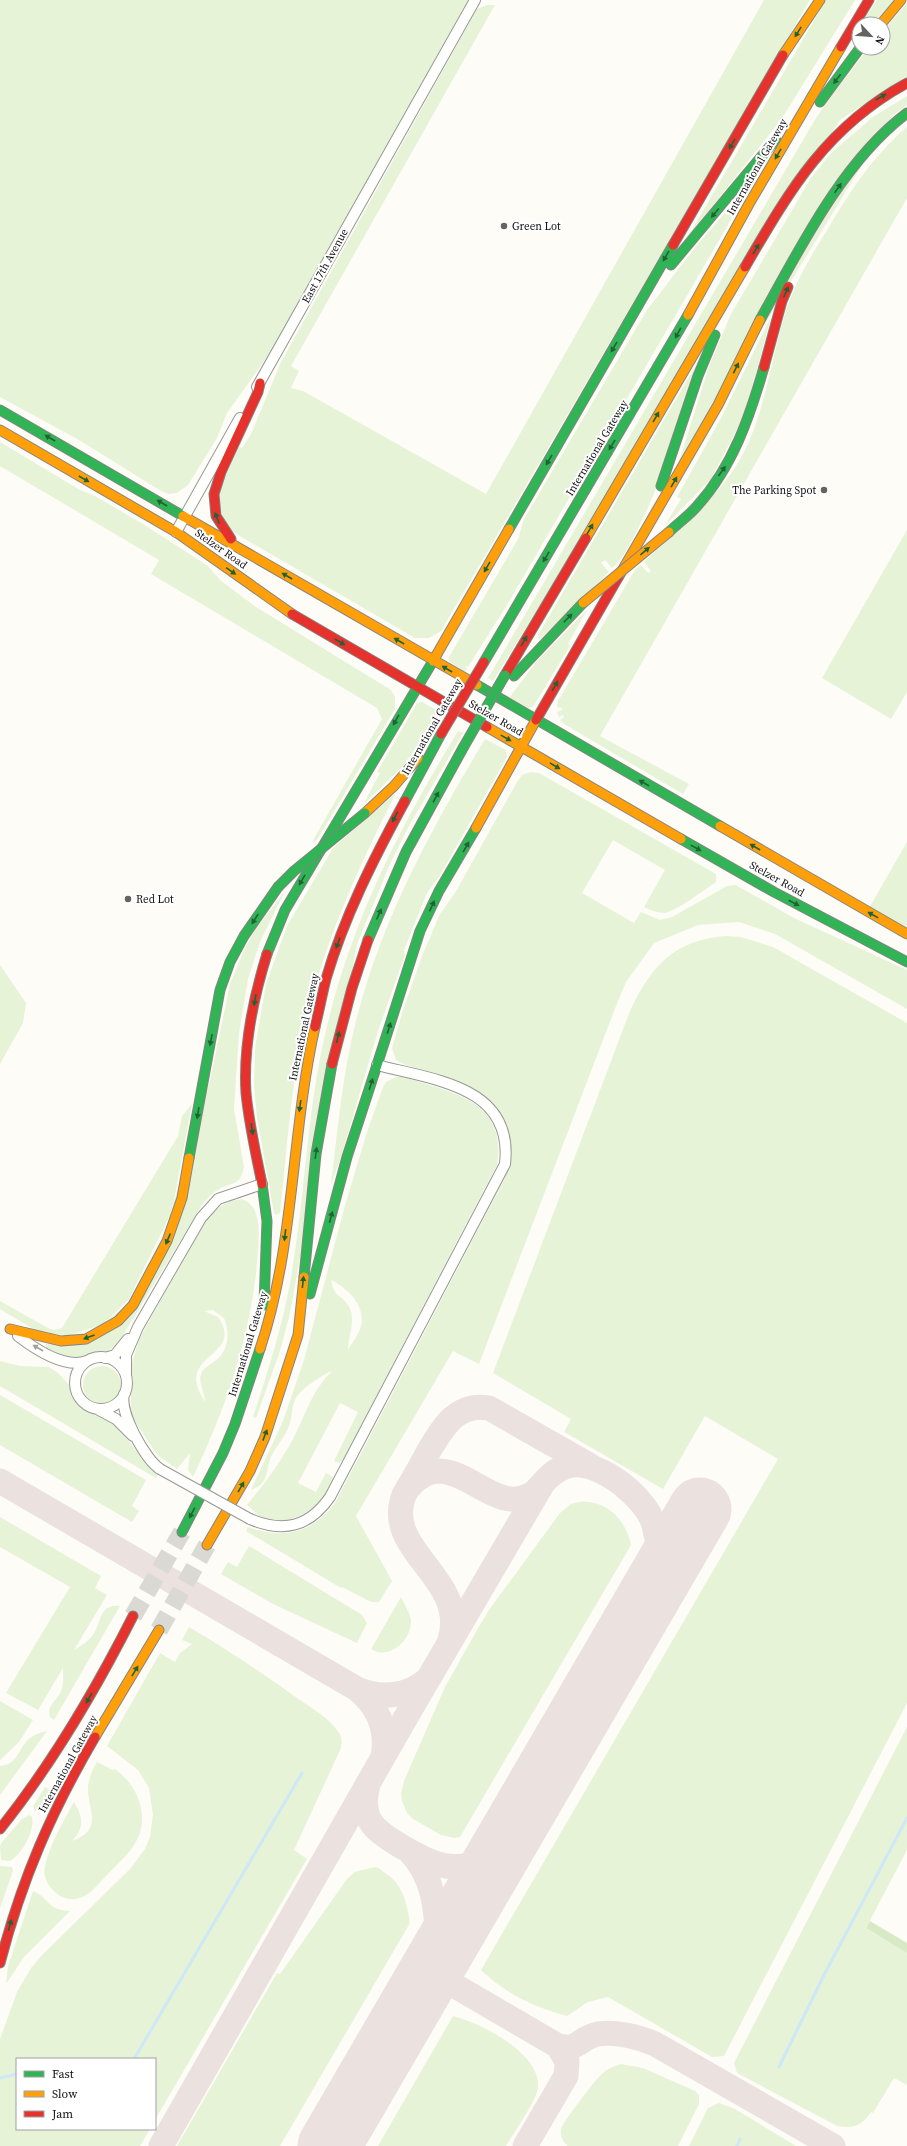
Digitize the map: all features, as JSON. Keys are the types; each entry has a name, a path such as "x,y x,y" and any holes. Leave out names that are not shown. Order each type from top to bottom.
{"main road":[{"path":"257,1359 263,1315 268,1221 246,1082 248,1039 256,992 270,943 285,910 432,661 784,54 820,0"},
{"path":"634,313 670,266 785,128 824,64 869,0"},
{"name":"International Gateway","path":"182,1532 223,1453 271,1316 280,1275 306,1068 326,980 347,920 375,856 441,734 697,299 749,204 869,0"},
{"path":"888,16 901,0"},
{"path":"697,299 757,207 814,109 854,56"},
{"path":"298,1335 316,1154 329,1075 346,1010 368,939 406,852 485,709 509,676 793,186 826,143 849,121 875,100 907,83"},
{"path":"207,1545 250,1471 265,1437 298,1335 347,1157 420,932 439,891 646,527 714,412 758,324 793,261 859,159 887,128 907,113"},
{"path":"509,676 583,603 668,532 698,504 726,465 744,431 760,386 782,301 818,222"},
{"path":"646,527 672,459 698,376 736,282"},
{"path":"240,549 222,530 215,514 212,494 219,473 258,392 260,382"},
{"name":"Stelzer Road","path":"0,410 432,661 907,934"},
{"name":"Stelzer Road","path":"0,430 176,532 288,612 774,892 907,962"},
{"path":"10,1329 53,1340 69,1341 86,1339 114,1324 133,1305 162,1251 182,1198 220,990 239,943 258,913 294,871 365,813 394,786 441,734"},
{"name":"International Gateway","path":"0,1829 58,1750 109,1665 133,1616"},
{"name":"International Gateway","path":"0,1963 18,1899 49,1821 68,1784 159,1630"}],"street":[{"name":"East 17th Avenue","path":"176,532 475,0"},
{"path":"138,1326 126,1355 127,1383 122,1403 140,1444 150,1461 160,1469 250,1519 275,1527 290,1526 312,1517 322,1508 330,1497 505,1164 507,1151 502,1127 497,1116 481,1099 470,1092 448,1084 377,1065"},
{"path":"105,1358 118,1352 138,1326 198,1223 211,1205 222,1197 262,1184"},
{"path":"10,1329 27,1342 65,1362 76,1364 93,1358 105,1358 115,1361 126,1375"},
{"path":"87,1361 77,1374 76,1389 84,1403 116,1419 140,1444"},
{"path":"94,1408 108,1408 115,1405 124,1394"}],"green space":[{"path":"0,0 468,0 275,346 227,413 217,438 188,485 177,493 169,494 161,491 79,440 0,397"},
{"path":"764,0 810,0 441,631 429,638 415,638 233,532 226,525 216,497 239,447 242,448 251,434 281,362 477,9 487,5 495,5 291,366 299,371 291,388 303,391 486,494"},
{"path":"826,0 855,0 781,120 687,238"},
{"path":"877,0 894,0 881,16 866,16"},
{"path":"907,3 907,76 840,120 493,681 488,678 816,118 834,92 863,56 891,56 891,22"},
{"path":"907,96 907,105 892,116 677,468 709,366 731,314 811,178 831,153 873,117"},
{"path":"907,127 907,198 600,736 689,784 683,794 564,724 560,720 564,717 563,715 559,717 557,712 562,710 562,708 557,707 558,701 635,570 641,565 648,573 651,571 644,562 699,510 725,482 735,467 744,452 759,415 784,318 798,280 818,244 855,186 884,149"},
{"path":"757,175 507,605 468,667 465,665 467,669 465,672 449,661 449,657 518,539 524,519 647,310 693,250"},
{"path":"771,317 745,414 711,479 664,527 681,499 677,497 720,420"},
{"path":"699,360 654,494 645,515 622,558 612,568 605,560 601,563 609,572 539,640 538,635"},
{"path":"0,442 80,490 95,496 143,524 208,566 220,580 256,607 391,690 395,697 395,709 317,840 312,842 382,719 377,708 151,574 159,560 0,466"},
{"path":"907,530 907,692 891,719 822,678"},
{"path":"587,610 568,644 570,646 533,707 528,708 509,698 537,661"},
{"path":"422,702 440,712 420,744 402,767 363,805 380,773 377,772 417,703"},
{"path":"458,731 463,733 409,826 390,864 357,944 290,1313 280,1351 256,1418 253,1417 275,1348 288,1295 296,1245 316,1082 329,1018 340,979 367,905 383,869 418,800"},
{"path":"485,739 506,750 507,757 439,877 427,893 404,950 405,955 378,1031 341,1157 331,1185 346,1068 354,1029 377,952 408,879 445,808"},
{"path":"530,772 539,773 716,874 716,882 683,904 665,913 654,911 644,907 665,870 613,840 582,893 634,923 641,912 660,920 672,917 727,886 736,885 794,918 907,970 907,1009 775,934 739,922 698,925 654,943 626,982 616,1006 479,1364 453,1351 356,1516 392,1581 379,1602 371,1602 342,1587 341,1588 246,1531 248,1527 274,1533 296,1531 317,1521 335,1503 504,1180 509,1165 511,1145 509,1130 498,1110 488,1099 476,1090 462,1083 403,1064 396,1060 392,1048 402,1013 422,956 440,914 455,893 517,782 522,775"},
{"path":"396,793 342,908 312,998 295,1074 280,1213 276,1215 274,1213 257,1118 254,1086 255,1048 266,984 287,926 333,848"},
{"path":"907,842 907,929 869,908"},
{"path":"285,891 260,942 248,979 239,1033 234,1109 244,1167 241,1177 236,1182 216,1191 202,1205 119,1342 103,1353 84,1358 74,1358 54,1353 46,1348 46,1344 75,1345 148,1289 210,1080 230,984 244,950 255,930"},
{"path":"727,936 741,937 773,947 907,1023 907,1703 724,2056 712,2057 608,1997 588,2002 567,2016 521,1999 500,1986 481,1970 778,1459 705,1416 663,1489 564,1432 571,1419 493,1373 630,1011 638,995 656,968 679,949 709,938"},
{"path":"0,965 26,1003 23,1023 0,1064"},
{"path":"396,1077 404,1077 440,1088 473,1103 485,1113 494,1126 498,1143 497,1165 343,1460 339,1463 334,1461 358,1412 340,1403 298,1483 316,1492 326,1473 333,1477 330,1487 324,1497 306,1513 283,1521 271,1521 261,1517 247,1505 284,1455 314,1395 332,1371 313,1382 297,1396 289,1426 272,1455 265,1479 257,1487 251,1490 283,1421 304,1360 344,1209 367,1132 386,1082","holes":["331,1280 337,1283 354,1298 361,1311 361,1326 348,1350 352,1316 348,1305 334,1290"]},
{"path":"192,1104 172,1211 129,1299 104,1324 67,1336 35,1330 0,1309 0,1301 48,1328 54,1330 62,1328 178,1136 182,1116"},
{"path":"241,1199 248,1202 253,1207 258,1220 259,1228 251,1310 227,1395 217,1423 193,1477 188,1470 190,1453 177,1469 157,1455 131,1415 131,1366 139,1339 208,1217 223,1205 231,1201","holes":["213,1310 224,1318 227,1330 226,1347 220,1357 205,1368 200,1377 205,1402 196,1382 198,1370 221,1344 224,1337 224,1328 218,1317 204,1311"]},
{"path":"0,1361 20,1366 49,1367 58,1373 70,1386 81,1407 117,1426 146,1463 158,1475 156,1478 0,1386"},
{"path":"98,1366 106,1366 116,1371 120,1378 120,1392 116,1399 106,1404 98,1404 88,1399 86,1396 83,1389 83,1381 88,1371 91,1369"},
{"path":"0,1395 146,1480 132,1506 139,1511 132,1522 0,1445"},
{"path":"580,1502 599,1504 614,1513 625,1527 631,1545 460,1837 454,1838 441,1835 413,1819 407,1813 401,1794 404,1781 445,1687 489,1610 560,1513 571,1504"},
{"path":"0,1517 101,1576 95,1588 107,1595 74,1650 86,1643 92,1636 102,1614 108,1607 120,1606 54,1720 50,1717 49,1709 62,1688 63,1668 38,1710 6,1693 70,1587 0,1547"},
{"path":"249,1546 362,1615 367,1623 357,1643 273,1604 221,1574 228,1562 237,1567"},
{"path":"401,1597 411,1620 408,1635 404,1641 392,1650 378,1652 371,1649"},
{"path":"189,1627 244,1661 320,1714 331,1723 340,1735 342,1740 341,1748 294,1850 307,1859 156,2118 156,2058 16,2058 16,2130 149,2130 140,2146 0,2146 0,2039 17,1992 31,1968 42,1955 130,1869 145,1849 150,1837 153,1815 149,1788 138,1770 107,1746 160,1653 175,1662 180,1653 192,1644 182,1640"},
{"path":"0,1701 33,1720 19,1742 0,1760"},
{"path":"907,1727 907,1850 866,1928 907,1953 907,2085 894,2078 873,2113 871,2112 864,2121 852,2127 837,2126 737,2073 734,2063"},
{"path":"47,1731 0,1795 0,1766 13,1761 29,1739 37,1734"},
{"path":"97,1762 113,1770 115,1769 124,1776 131,1785 137,1795 140,1805 142,1816 141,1827 138,1838 132,1848 97,1886 81,1898 70,1899 63,1897 53,1890 46,1879 44,1872 45,1866 53,1841 74,1802 81,1817 81,1826 72,1841 88,1831 91,1825 92,1819 88,1786"},
{"path":"45,1787 50,1790 41,1809 35,1811 33,1806"},
{"path":"29,1815 32,1817 32,1829 27,1842 15,1858 10,1861 1,1860 0,1846 2,1842 22,1819"},
{"path":"0,1866 12,1867 13,1871 0,1908"},
{"path":"375,1867 391,1878 400,1889 406,1902 410,1923 280,2146 177,2146 277,1973 280,1974 347,1879 355,1872"},
{"path":"33,1891 52,1906 70,1911 24,1957 6,1984 8,1966"},
{"path":"870,1921 907,1943 907,1953 866,1928"},
{"path":"453,2016 495,2034 522,2054 532,2066 537,2079 537,2092 528,2111 506,2146 378,2146"},
{"path":"621,2064 643,2068 695,2091 699,2095 699,2104 678,2146 568,2146 562,2139 561,2129 563,2125 588,2090 604,2072"},
{"path":"719,2103 735,2109 796,2146 689,2146 708,2108"}],"waterway":[{"path":"135,2058 302,1773"},
{"path":"779,2067 823,1977 907,1818"},
{"path":"0,2078 16,2074"},
{"path":"737,2146 740,2139"}],"taxiway":[{"path":"450,1640 453,1618 448,1599 438,1582 414,1549 405,1533 400,1515 404,1495 438,1435 451,1419 459,1413 477,1407 489,1408 591,1466"},
{"path":"161,2146 406,1717 543,1483 564,1467 573,1465 584,1466 597,1469 633,1493 649,1515 654,1525 656,1534 658,1550 657,1566 652,1591"},
{"path":"409,1487 425,1474 440,1471 456,1475 501,1497 516,1499 532,1494 543,1483"},
{"path":"0,1481 357,1689 371,1703 380,1719 384,1737 383,1757"},
{"path":"357,1689 385,1695 403,1693 412,1690 428,1679"},
{"path":"368,1785 366,1795 366,1811 373,1825 394,1842 431,1862 451,1866 471,1865 488,1858 506,1842"},
{"path":"410,1852 420,1865 432,1892 437,1922 441,1969 443,1975 450,1983"},
{"path":"419,1992 435,1944"},
{"path":"457,1987 558,2046 571,2047 587,2038 605,2033 627,2035 655,2044 833,2146"},
{"path":"525,2146 566,2076 567,2061 558,2046"}],"runway":[{"path":"329,2146 700,1509"}],"tunnel":[{"path":"133,1616 182,1532"},
{"path":"159,1630 207,1545"}],"traffic: fast":[{"path":"820,102 854,56"},
{"path":"760,320 790,265 842,182 862,156 884,133 907,113"},
{"path":"671,265 776,139"},
{"path":"509,529 673,245"},
{"path":"484,662 688,315"},
{"path":"661,486 698,376 715,335"},
{"path":"669,532 695,509 710,490 731,457 753,404 764,367"},
{"path":"0,410 183,516"},
{"path":"514,676 583,603"},
{"path":"267,954 285,910 433,661"},
{"path":"463,748 505,675"},
{"path":"477,685 720,826"},
{"path":"405,801 441,734"},
{"path":"368,940 406,852 463,748"},
{"path":"278,887 294,871 365,813"},
{"path":"377,1065 420,931 439,891 476,828"},
{"path":"681,839 774,892 907,962"},
{"path":"189,1158 220,990 230,962 244,936 278,887"},
{"path":"304,1277 316,1154 332,1064"},
{"path":"310,1294 347,1157 377,1065"},
{"path":"262,1184 267,1221 264,1305"},
{"path":"182,1532 223,1453 235,1424 260,1349"}],"traffic: slow":[{"path":"783,55 820,0"},
{"path":"888,16 901,0"},
{"path":"688,315 749,204 841,47"},
{"path":"586,538 745,267"},
{"path":"619,576 718,405 760,320"},
{"path":"0,430 176,532 292,614"},
{"path":"183,516 477,685"},
{"path":"433,661 509,529"},
{"path":"583,603 669,532"},
{"path":"476,828 536,720"},
{"path":"487,727 681,839"},
{"path":"365,813 394,786 418,758"},
{"path":"720,826 907,934"},
{"path":"260,1349 280,1270 301,1107 315,1027"},
{"path":"10,1329 61,1341 86,1339 118,1321 133,1305 167,1241 182,1198 189,1158"},
{"path":"207,1545 250,1471 265,1437 298,1335 304,1277"},
{"path":"95,1737 159,1630"}],"traffic: jam":[{"path":"841,47 869,0"},
{"path":"673,245 783,55"},
{"path":"745,267 795,187 812,163 832,140 854,119 879,100 907,83"},
{"path":"764,367 782,301 788,287"},
{"path":"231,539 216,516 214,494 221,472 258,392 260,383"},
{"path":"505,675 586,538"},
{"path":"536,720 619,576"},
{"path":"292,614 487,727"},
{"path":"441,734 484,662"},
{"path":"315,1027 333,956 351,910 371,866 405,801"},
{"path":"332,1064 352,988 368,940"},
{"path":"262,1184 249,1116 245,1075 253,1005 267,954"},
{"path":"0,1829 38,1778 72,1726 104,1672 133,1616"},
{"path":"0,1963 18,1903 39,1847 51,1819 95,1737"}],"place":[{"name":"Green Lot","path":"504,226"},
{"name":"The Parking Spot","path":"824,490"},
{"name":"Red Lot","path":"128,899"}]}
